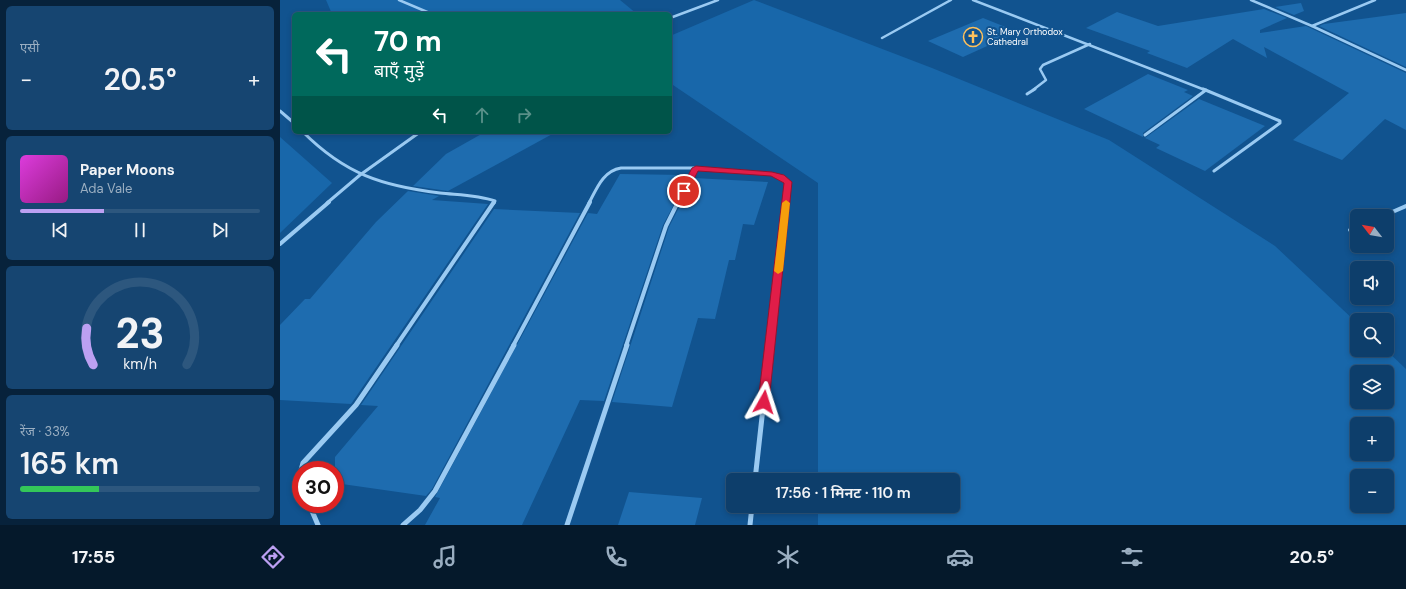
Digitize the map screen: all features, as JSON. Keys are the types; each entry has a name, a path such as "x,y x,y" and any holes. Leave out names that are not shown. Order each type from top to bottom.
{"street":[{"path":"399,0 427,12"},
{"path":"672,17 718,0"},
{"path":"882,38 951,0"},
{"path":"973,0 1206,90 1275,118 1280,123 1214,171"},
{"path":"1251,0 1312,26 1406,70"},
{"path":"1312,26 1375,0"},
{"path":"1027,94 1046,80 1040,69 1043,65 1090,44"},
{"path":"1145,135 1206,90"},
{"path":"280,111 292,121"},
{"path":"305,134 323,152 360,175 406,190 484,197 494,199 494,203 356,405 305,461"},
{"path":"280,244 360,175 417,134"},
{"path":"403,525 420,510 435,491 604,176 614,169 696,168 772,174 781,177 788,182 756,473"},
{"path":"567,525 666,226 696,168"},
{"path":"1394,211 1406,206"},
{"path":"313,513 318,525"},
{"path":"750,525 751,513"}],"shaded area":[{"path":"326,0 620,0 635,12 331,12"},
{"path":"754,0 932,68 1109,140 1275,246 1350,316 1350,357 1393,357 1406,369 1406,525 818,525 818,513 960,513 960,473 818,473 818,183 672,84 672,35"},
{"path":"280,137 332,183 280,233"}],"building":[{"path":"1301,3 1304,11 1294,15 1275,7"},
{"path":"1264,9 1287,18 1260,30 1260,33 1306,26 1406,73 1406,130 1385,119 1342,160 1293,140 1349,93 1264,47 1267,58 1233,39 1187,68 1147,53 1150,51 1086,28 1117,12 1158,26"},
{"path":"1406,13 1406,67 1319,26 1324,24"},
{"name":"St. Mary Orthodox Cathedral","path":"983,18 1018,32 963,57 928,41"},
{"path":"1148,74 1188,90 1184,92 1193,96 1143,133 1143,137 1084,109"},
{"path":"1199,99 1265,126 1205,171 1156,148 1160,145 1145,138"},
{"path":"481,134 552,134 448,191 413,186 446,154"},
{"path":"620,174 684,175 683,177 688,178 663,225 604,401 580,400 522,525 425,525 440,498 435,497 588,213 597,214"},
{"path":"694,178 768,182 754,225 743,224 735,260 729,260 715,319 698,318 672,407 612,402 669,227"},
{"path":"408,191 439,196 432,200 488,204 351,404 280,400 280,325 305,299 310,299 376,222"},
{"path":"494,209 580,213 432,489 426,496 344,484 344,461 335,461 335,457 378,406 361,405"},
{"path":"629,492 702,498 695,525 618,525"}],"slow traffic":[{"path":"778,271 786,203"}],"place":[{"name":"St. Mary Orthodox Cathedral","path":"973,37"}],"route":[{"path":"684,191 696,168 772,174 781,177 788,182 764,402"}]}
